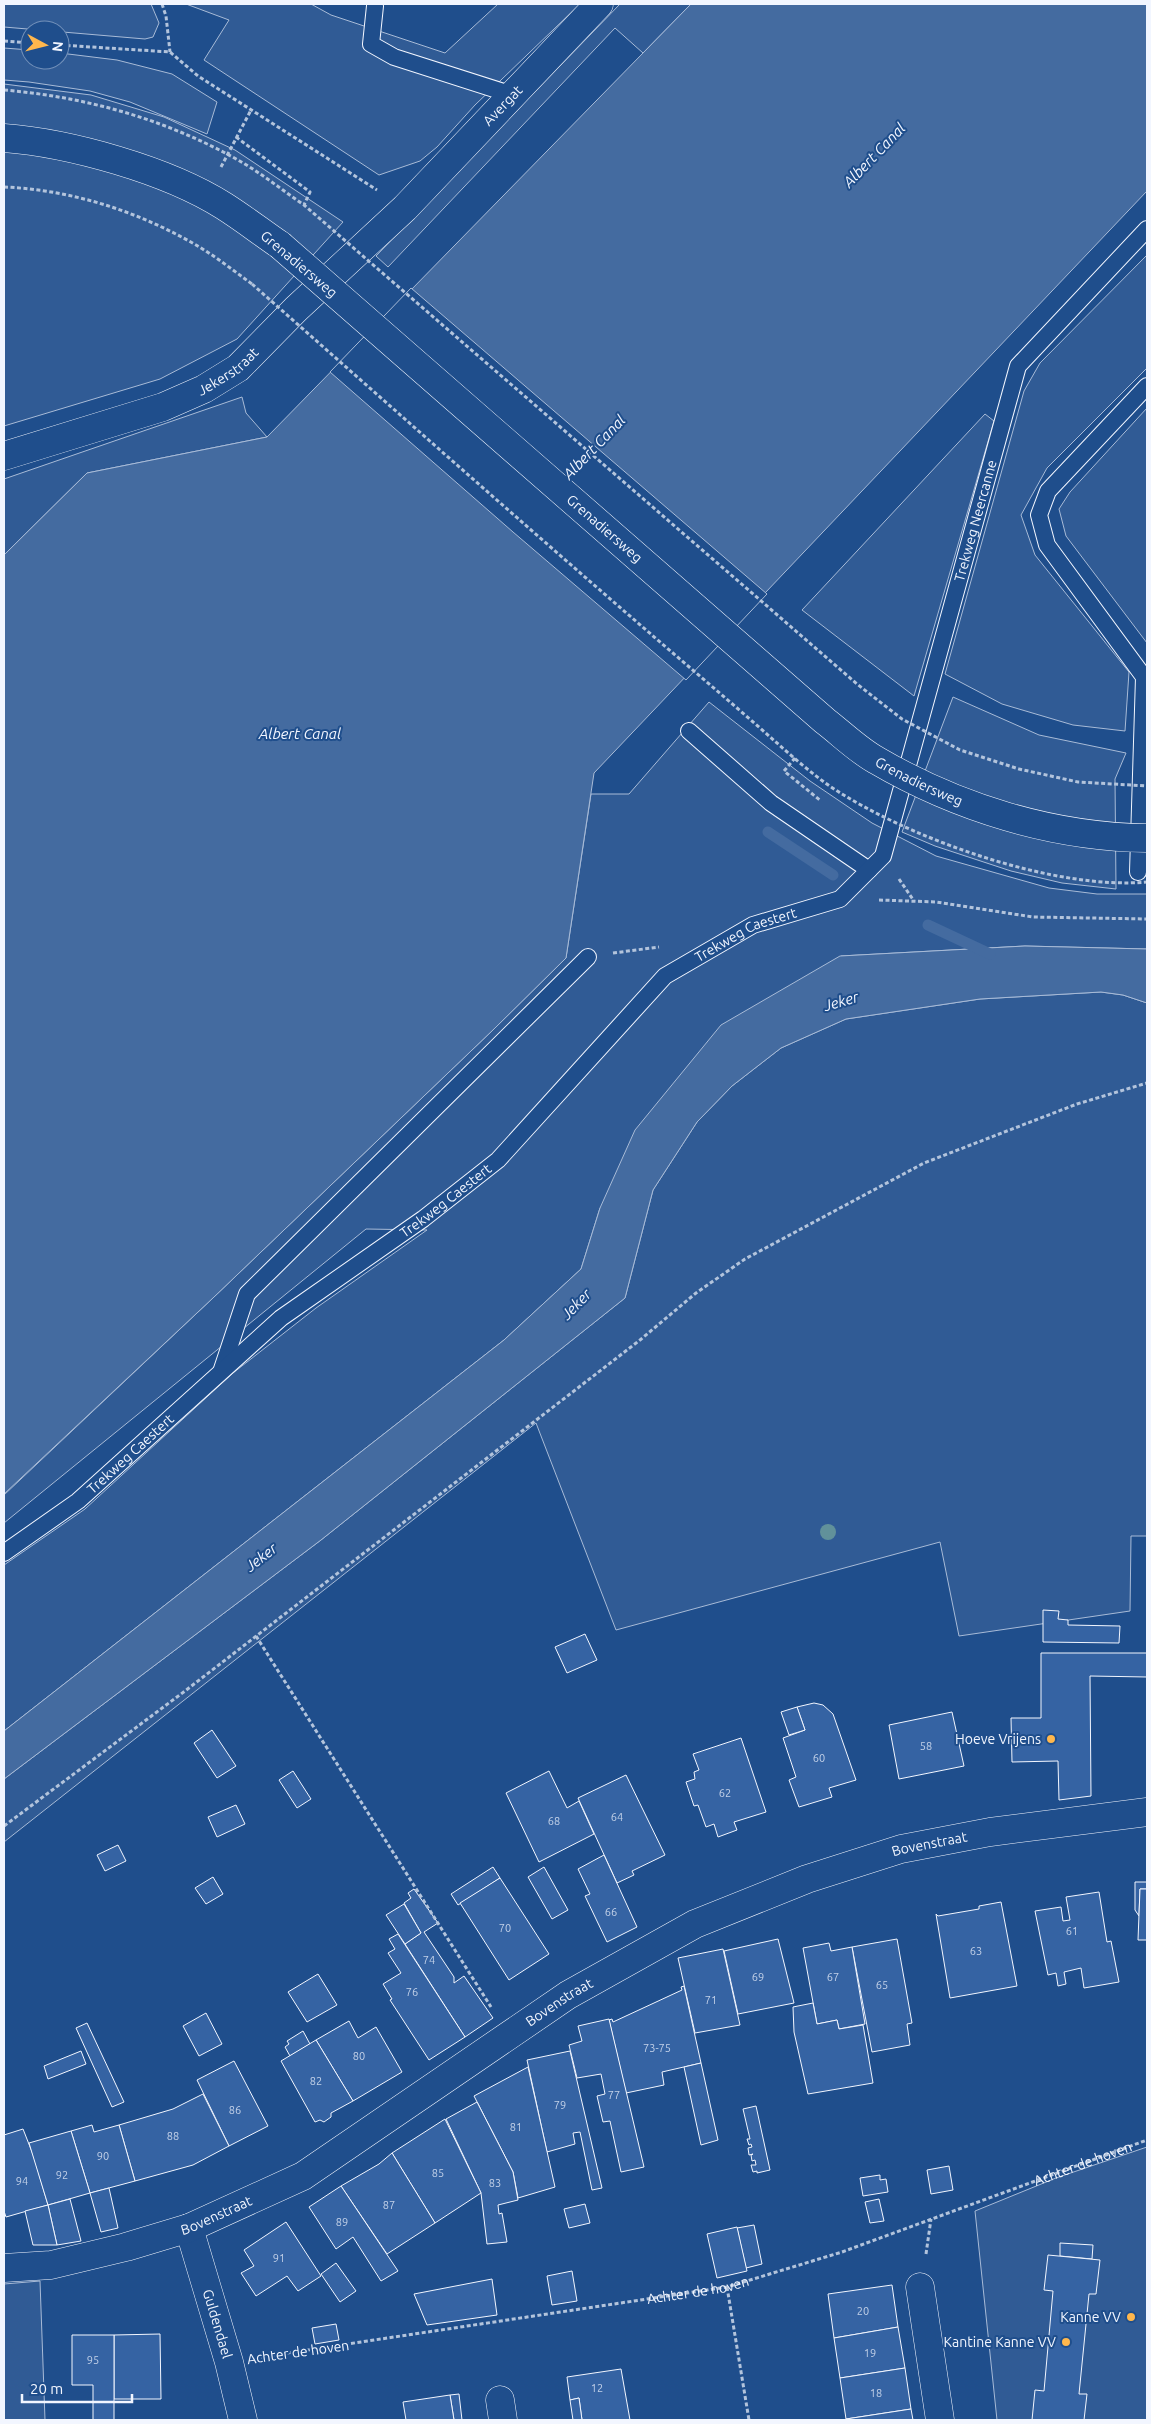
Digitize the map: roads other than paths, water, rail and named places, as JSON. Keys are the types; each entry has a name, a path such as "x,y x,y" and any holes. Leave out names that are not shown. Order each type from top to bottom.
{"street":[{"name":"Avergat","path":"405,208 600,4"},
{"name":"Grenadiersweg","path":"4,138 26,140 94,154 156,174 222,205 280,246 825,722 875,760 933,790 1001,816 1082,832 1147,838"},
{"name":"Jekerstraat","path":"4,456 163,407 204,389 230,373 238,368 296,309 405,208"},
{"name":"Bovenstraat","path":"4,2268 51,2265 126,2247 189,2228 303,2176 568,1995 695,1924 807,1879 900,1849 990,1832 1147,1812"},
{"name":"Guldendael","path":"189,2228 230,2362 243,2420"},
{"path":"920,2287 940,2420"}],"lane":[{"path":"375,6 371,44 394,56 513,95"},
{"name":"Trekweg Neercanne","path":"883,856 1018,366 1147,229"},
{"path":"1138,872 1144,676 1046,544 1039,515 1048,491 1147,386"},
{"path":"688,731 771,803 869,870"},
{"name":"Trekweg Caestert","path":"4,1553 78,1501 222,1369 281,1318 423,1219 498,1160 665,976 753,925 840,899 883,856"},
{"path":"222,1369 247,1294 588,957"}],"water":[{"name":"Albert Canal","path":"691,4 1147,4 1147,191 594,773 566,958 214,1297 4,1494 4,555 87,473 267,437"},
{"name":"Jeker","path":"1025,946 1147,949 1147,1003 1123,995 1101,992 980,999 846,1019 781,1048 732,1086 697,1122 653,1190 625,1298 321,1540 4,1779 4,1731 504,1340 581,1269 600,1208 635,1130 721,1025 840,956"}],"waterway":[{"path":"768,832 833,875"},
{"path":"928,925 990,954"}],"place":[{"name":"Hoeve Vrijens","path":"1051,1739"},
{"name":"Kanne VV","path":"1131,2317"},
{"name":"Kantine Kanne VV","path":"1066,2342"}]}
